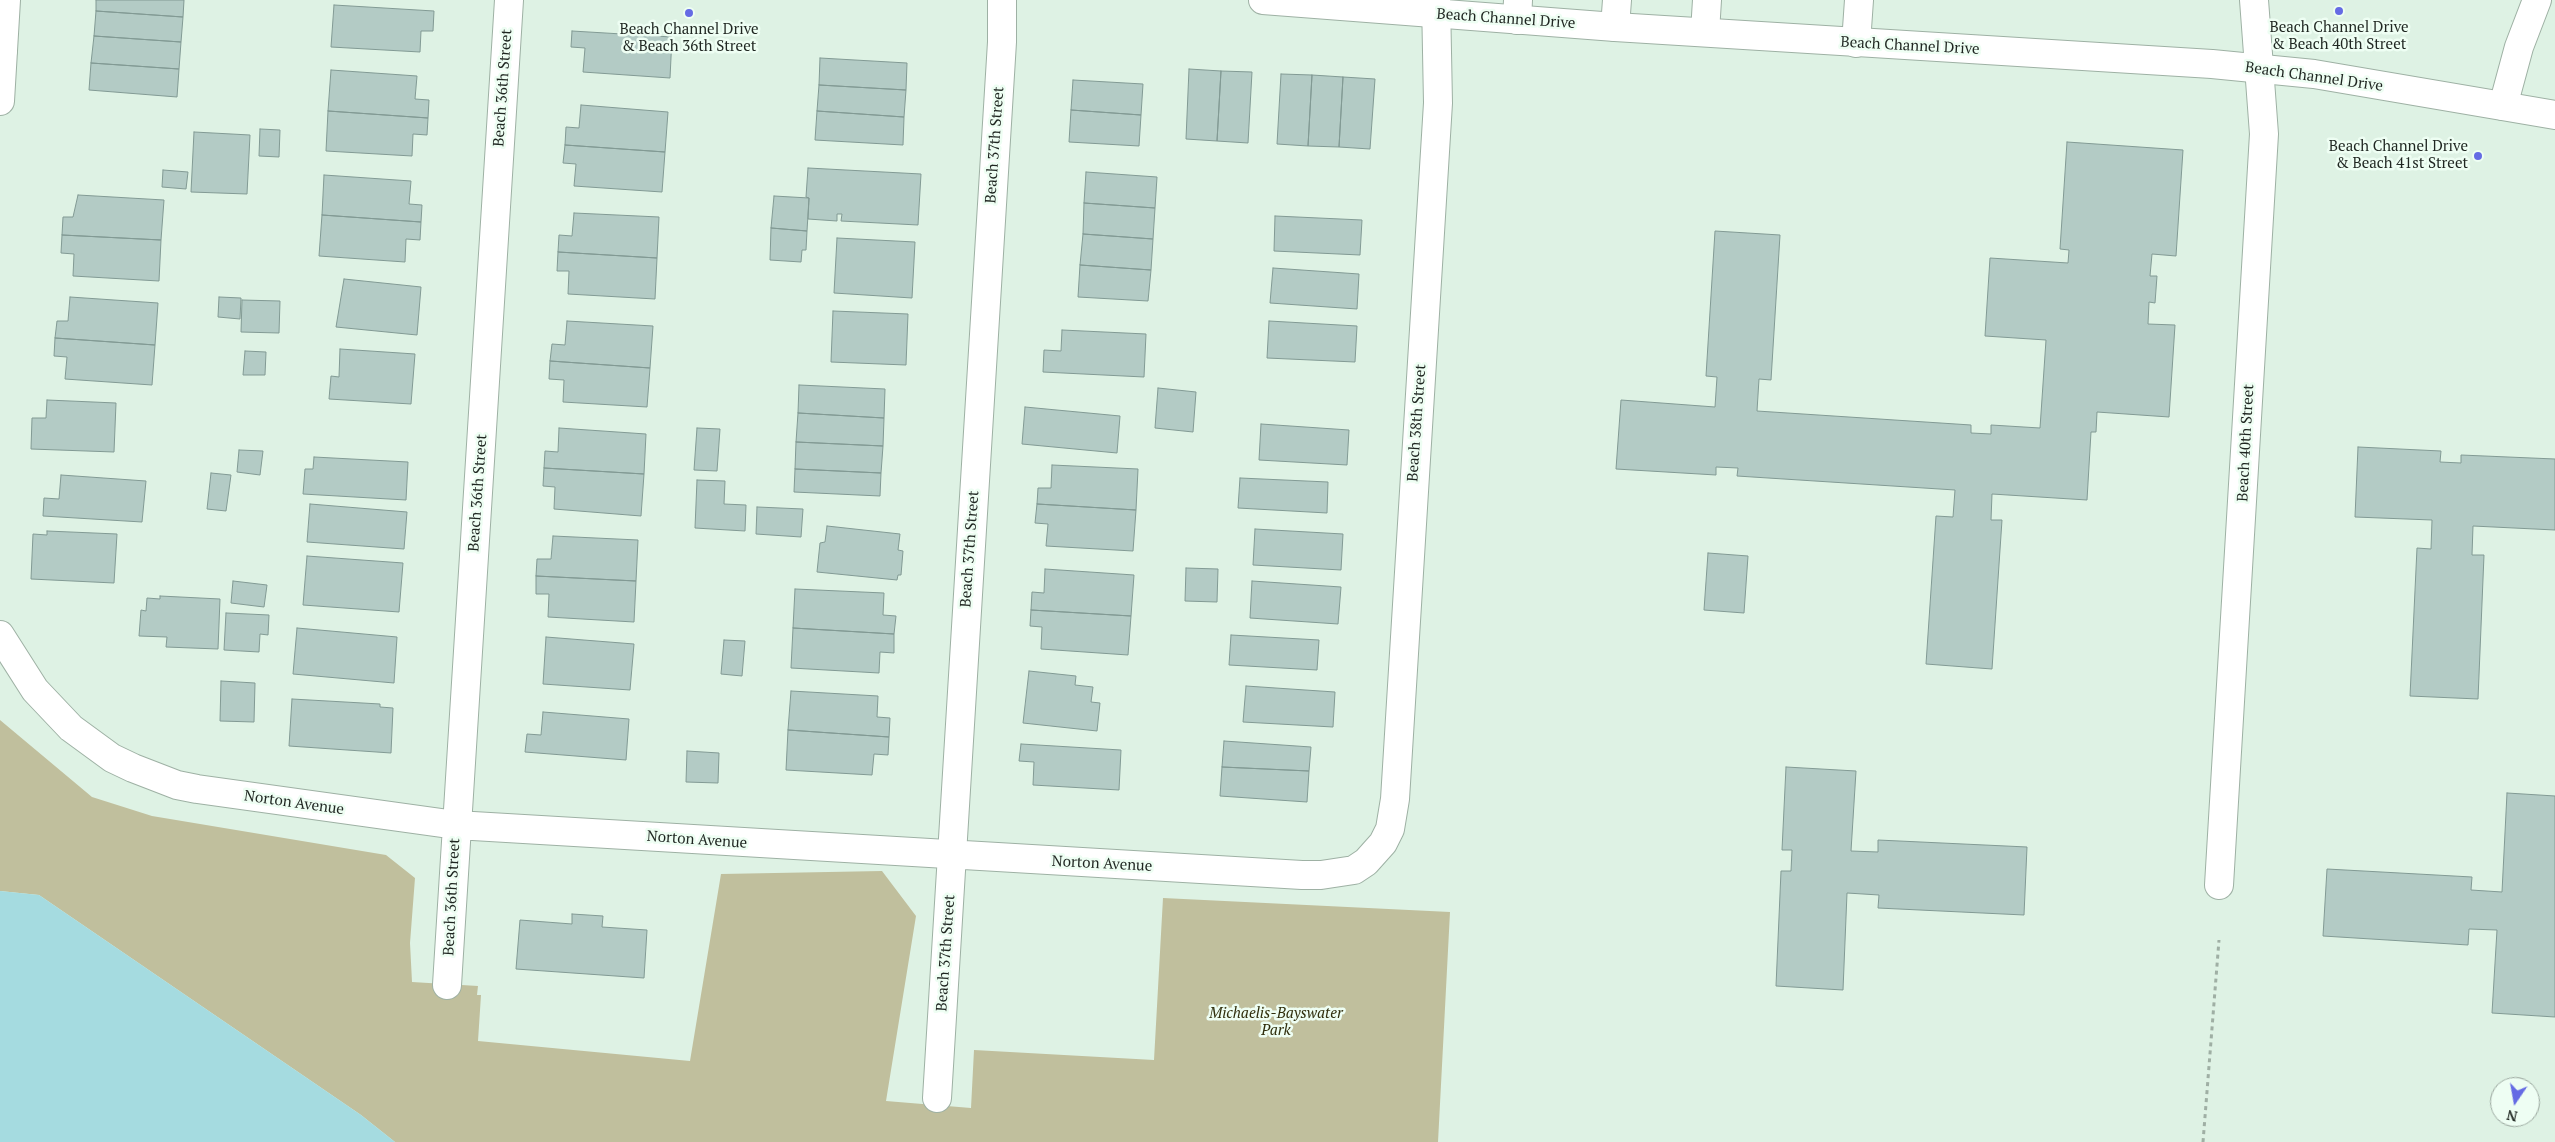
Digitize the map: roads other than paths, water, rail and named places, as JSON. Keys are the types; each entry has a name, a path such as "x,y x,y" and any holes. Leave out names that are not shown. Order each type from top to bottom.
{"street":[{"path":"0,101 6,0"},
{"name":"Beach 36th Street","path":"447,985 508,0"},
{"name":"Beach 37th Street","path":"936,1098 1002,42 1002,0"},
{"name":"Beach Channel Drive","path":"1263,0 1392,8 1436,7 1517,10 1615,27 2260,68 2338,78 2555,115"},
{"path":"1615,27 1617,0"},
{"path":"1705,32 1707,0"},
{"path":"1856,42 1859,0"},
{"name":"Beach 40th Street","path":"2219,886 2264,134 2254,0"},
{"path":"2503,106 2519,47 2537,0"},
{"name":"Beach 38th Street","path":"1383,843 1392,822 1395,799 1438,103 1436,7"},
{"name":"Norton Avenue","path":"0,635 35,690 70,728 98,748 133,768 177,785 456,824 952,855 1321,875 1354,870 1366,862 1383,843"}],"water":[{"path":"0,891 39,895 361,1115 395,1142 0,1142"}],"place":[{"name":"Beach Channel Drive & Beach 40th Street","path":"2339,11"},
{"name":"Beach Channel Drive & Beach 36th Street","path":"689,13"},
{"name":"Beach Channel Drive & Beach 41st Street","path":"2478,156"}],"park label":[{"name":"Michaelis-Bayswater Park","path":"1276,1022"}]}
